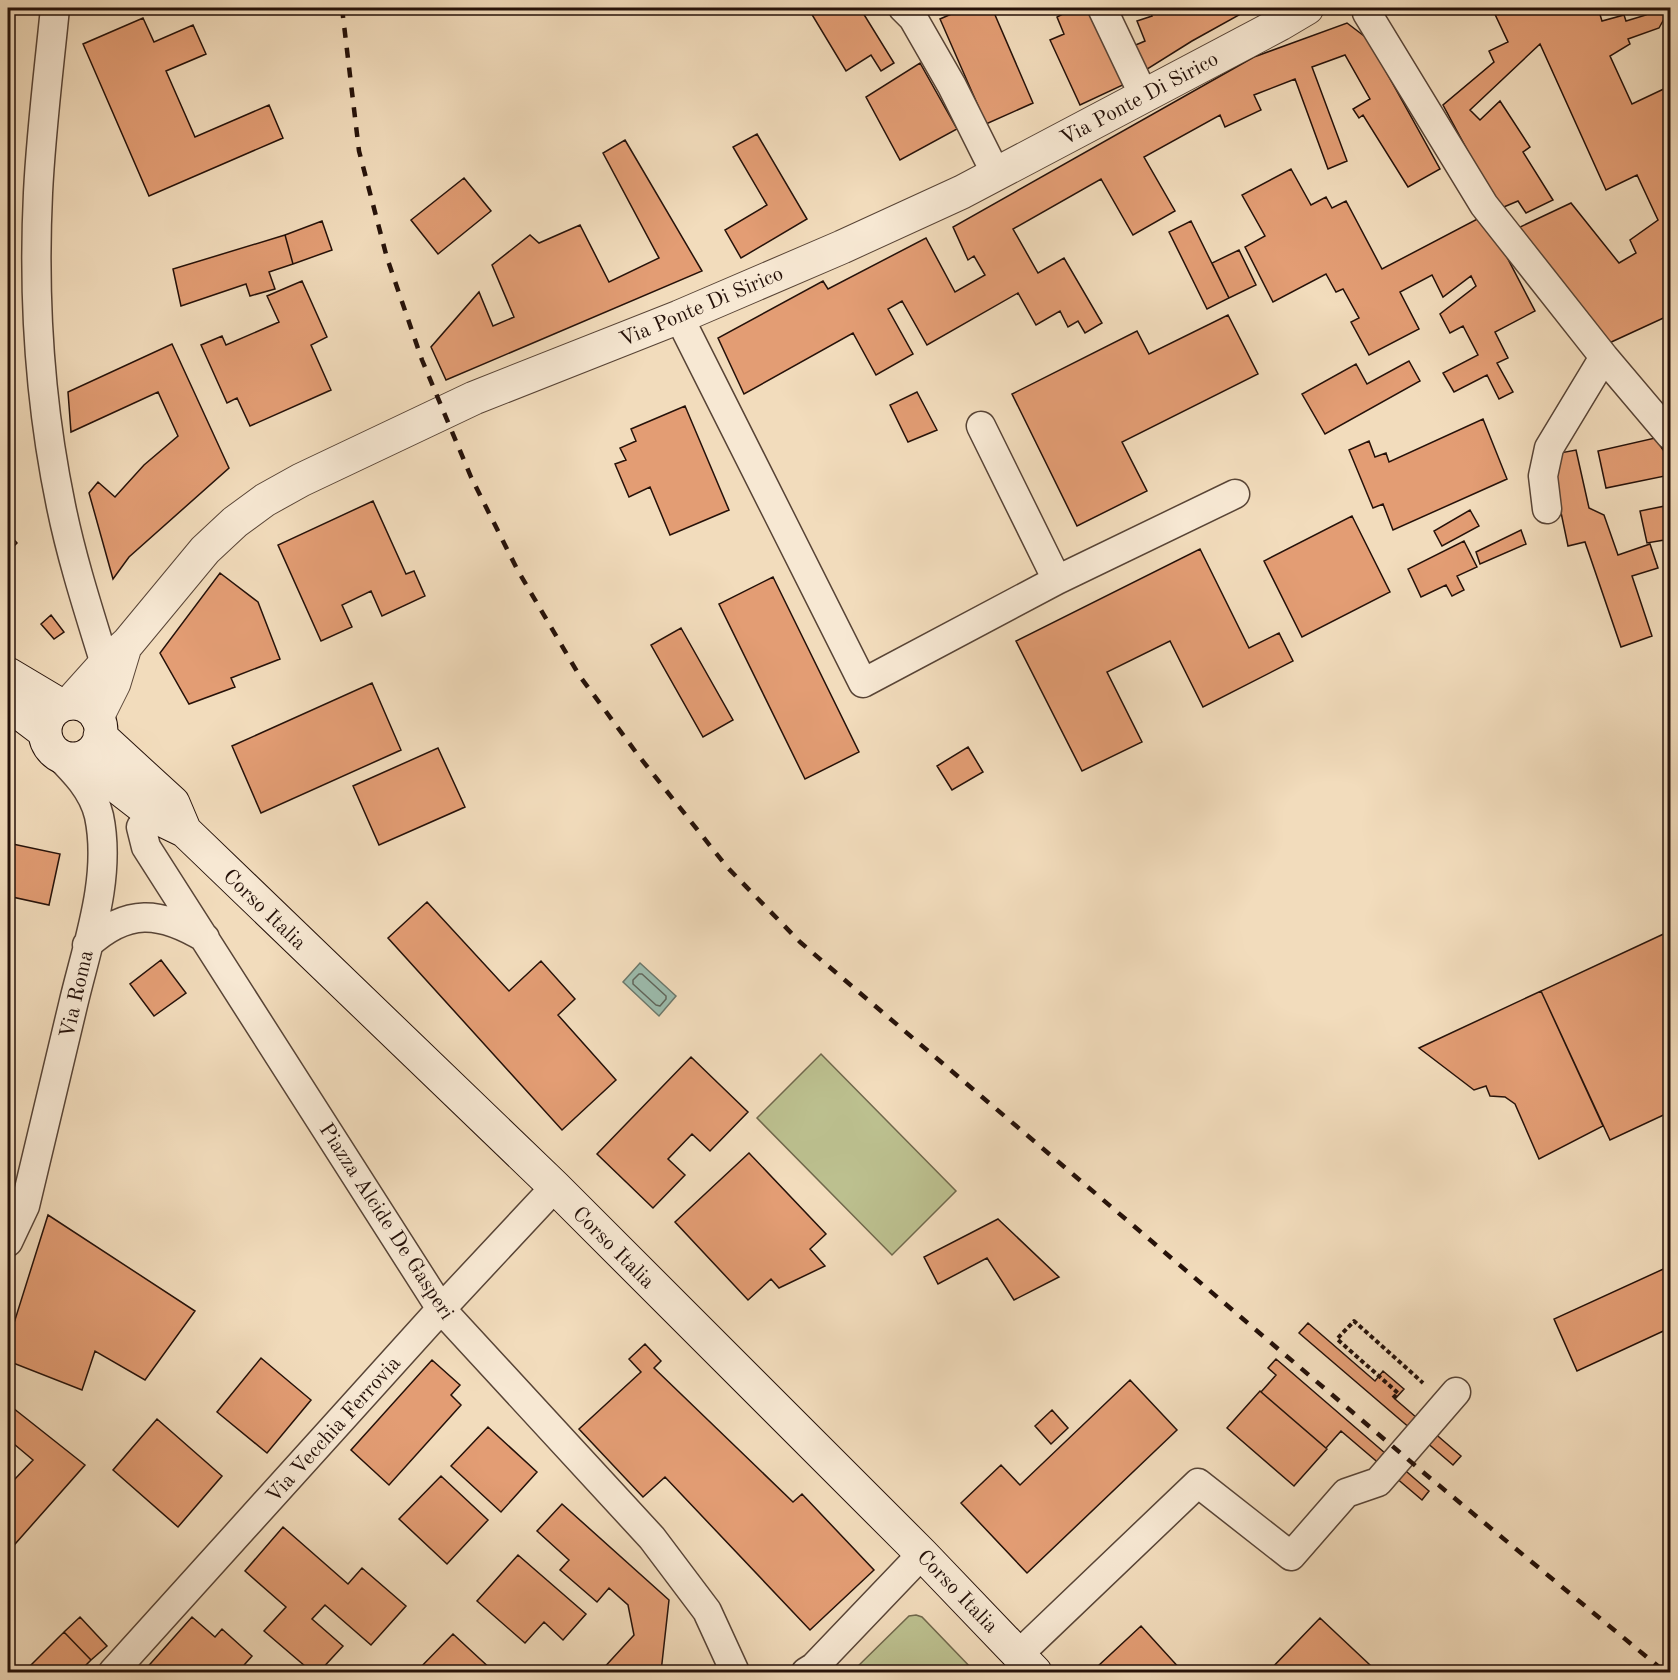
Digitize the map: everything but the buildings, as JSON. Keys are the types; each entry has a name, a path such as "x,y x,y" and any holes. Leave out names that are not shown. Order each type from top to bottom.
{"street":[{"path":"55,8 38,194 38,302 45,399 61,505 80,583 116,661"},
{"path":"903,8 913,18 952,86 996,174"},
{"path":"1101,8 1144,96"},
{"name":"Via Ponte Di Sirico","path":"73,729 116,661 205,550 235,522 266,500 301,480 474,398 679,317 842,247 962,192 1307,8"},
{"path":"1370,9 1484,205 1604,357 1671,435"},
{"path":"679,317 863,683 1057,580 1234,494"},
{"path":"1547,509 1543,476 1549,448 1604,357"},
{"path":"981,426 1057,580"},
{"path":"8,675 73,729"},
{"path":"8,704 73,729"},
{"name":"Corso Italia","path":"73,729 164,820 555,1187 922,1554 1027,1663"},
{"name":"Via Roma","path":"8,1242 25,1206 98,900 103,840 98,813 88,791 76,773 73,729"},
{"path":"102,863 113,846 164,820"},
{"name":"Piazza Alcide De Gasperi","path":"164,820 146,847 441,1309 652,1538 707,1611 735,1672"},
{"path":"87,945 109,927 135,918 170,921 205,938"},
{"name":"Via Vecchia Ferrovia","path":"114,1672 441,1309 555,1187"},
{"path":"1027,1663 1198,1483 1291,1556 1346,1493 1378,1482 1451,1398"},
{"path":"806,1672 814,1667 922,1554"}],"path":[{"path":"1394,1398 1398,1393 1337,1339 1354,1321 1451,1398"}],"green space":[{"path":"821,1054 956,1191 892,1255 757,1118"},
{"path":"909,1616 922,1617 975,1672 852,1672"}],"water":[{"path":"640,963 676,996 659,1016 623,982"}],"railway":[{"path":"342,8 359,151 387,258 422,360 471,477 517,569 579,675 638,755 727,867 800,942 1424,1473 1665,1672"}]}
